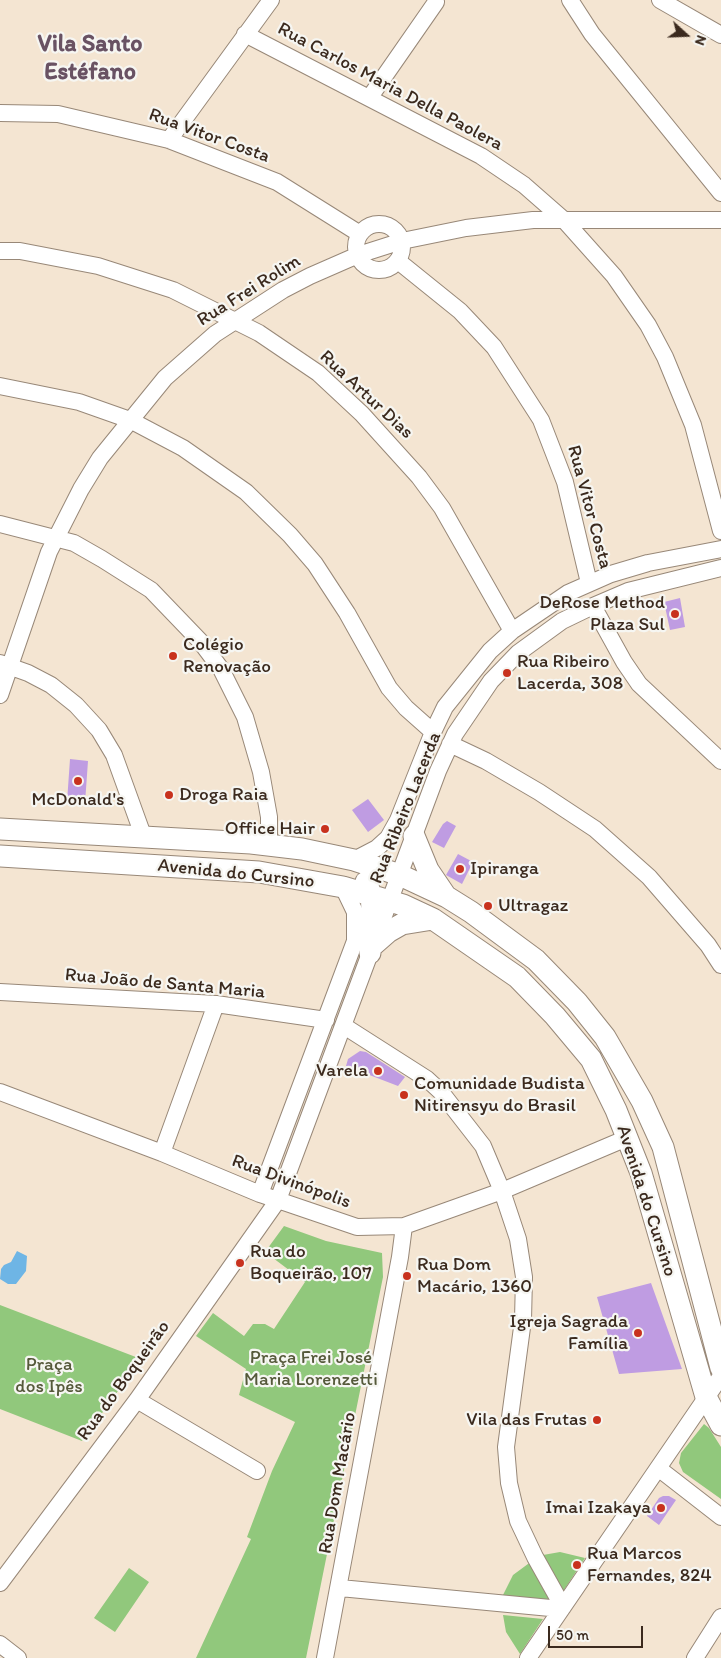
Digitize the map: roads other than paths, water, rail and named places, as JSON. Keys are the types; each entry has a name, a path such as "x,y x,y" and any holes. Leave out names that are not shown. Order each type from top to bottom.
{"main road":[{"name":"Avenida do Cursino","path":"0,828 302,849 354,860 400,875 447,897 472,912 536,960 576,1002 605,1037 636,1088 663,1147 714,1322 721,1368"},
{"path":"414,836 428,870 447,897"},
{"name":"Avenida do Cursino","path":"0,856 259,872 343,887 380,898 433,919 517,977 556,1016 591,1059 627,1138 641,1173 706,1397 721,1425"},
{"path":"354,860 380,898 371,949"},
{"path":"371,949 388,932 402,924 433,919"}],"street":[{"path":"169,140 270,0"},
{"path":"570,0 592,34 721,193"},
{"path":"660,0 721,35"},
{"path":"370,97 436,2"},
{"name":"Rua Carlos Maria Della Paolera","path":"246,34 481,156 524,185 564,220 614,276 648,325 665,357 693,426 721,531"},
{"name":"Rua Vitor Costa","path":"0,113 58,114 169,140 277,182 360,234"},
{"name":"Rua Frei Rolim","path":"0,695 5,664 49,552 100,458 165,378 190,354 235,321 283,290 358,255 402,241 494,224 564,220 721,220"},
{"path":"379,223 394,228 402,241 401,255 398,261 384,270 376,270 362,262 358,255 357,241 360,234 365,229 379,223"},
{"name":"Rua Artur Dias","path":"0,251 20,251 106,268 173,290 259,333 318,373 362,414 398,452 442,508 512,630"},
{"name":"Rua Vitor Costa","path":"398,261 460,311 494,347 537,413 559,461 566,482 589,583"},
{"path":"0,386 71,400 130,420 168,439 211,465 267,511 315,564 347,613 389,688 406,708 433,732"},
{"path":"0,524 74,543 151,590 181,618 221,669 245,717 256,749 269,817 269,846"},
{"name":"Rua Ribeiro Lacerda","path":"354,860 377,848 391,833 433,732 456,692 490,651 512,630 568,594 611,574 648,564 721,549"},
{"name":"Rua Ribeiro Lacerda","path":"380,898 400,875 438,771 450,744 490,681 518,653 562,621 628,591 721,568"},
{"path":"593,606 624,662 639,684 721,761"},
{"path":"5,664 51,685 76,705 99,730 117,764 144,838"},
{"path":"450,744 486,761 539,792 595,829 649,877 708,945 721,965"},
{"name":"Rua Ribeiro Lacerda","path":"260,1194 355,941 355,912 343,887"},
{"path":"278,1200 371,949"},
{"name":"Rua João de Santa Maria","path":"0,992 216,1004 326,1020"},
{"path":"162,1153 216,1004"},
{"path":"344,1026 419,1073 441,1092 483,1146 502,1191 518,1238 524,1277 523,1320 506,1447 509,1483 518,1521 562,1608"},
{"name":"Rua Divinópolis","path":"0,1092 162,1153 260,1194 349,1226 384,1228 404,1226 502,1191 627,1138"},
{"name":"Rua do Boqueirão","path":"0,1583 137,1400 278,1200"},
{"name":"Rua Dom Macário","path":"325,1658 340,1588 404,1226"},
{"path":"528,1658 721,1376"},
{"path":"137,1400 257,1471"},
{"path":"658,1468 721,1517"},
{"path":"340,1588 562,1608"},
{"path":"695,1658 721,1617"},
{"path":"0,1644 18,1658"}],"water":[{"path":"17,1251 27,1256 26,1271 16,1284 8,1284 0,1279 1,1269 4,1265 11,1262"}],"place":[{"name":"DeRose Method Plaza Sul","path":"675,614"},
{"name":"Colégio Renovação","path":"173,656"},
{"name":"Rua Ribeiro Lacerda, 308","path":"507,673"},
{"name":"McDonald's","path":"78,781"},
{"name":"Droga Raia","path":"169,795"},
{"name":"Office Hair","path":"325,829"},
{"name":"Ipiranga","path":"460,869"},
{"name":"Ultragaz","path":"488,906"},
{"name":"Varela","path":"378,1071"},
{"name":"Comunidade Budista Nitirensyu do Brasil","path":"404,1095"},
{"name":"Rua do Boqueirão, 107","path":"240,1263"},
{"name":"Rua Dom Macário, 1360","path":"407,1276"},
{"name":"Igreja Sagrada Família","path":"638,1333"},
{"name":"Vila das Frutas","path":"597,1420"},
{"name":"Imai Izakaya","path":"661,1508"},
{"name":"Rua Marcos Fernandes, 824","path":"577,1565"}],"district":[{"name":"Vila Santo Estéfano","path":"90,59"}],"park label":[{"name":"Praça Frei José Maria Lorenzetti","path":"311,1369"},
{"name":"Praça dos Ipês","path":"49,1376"}]}
